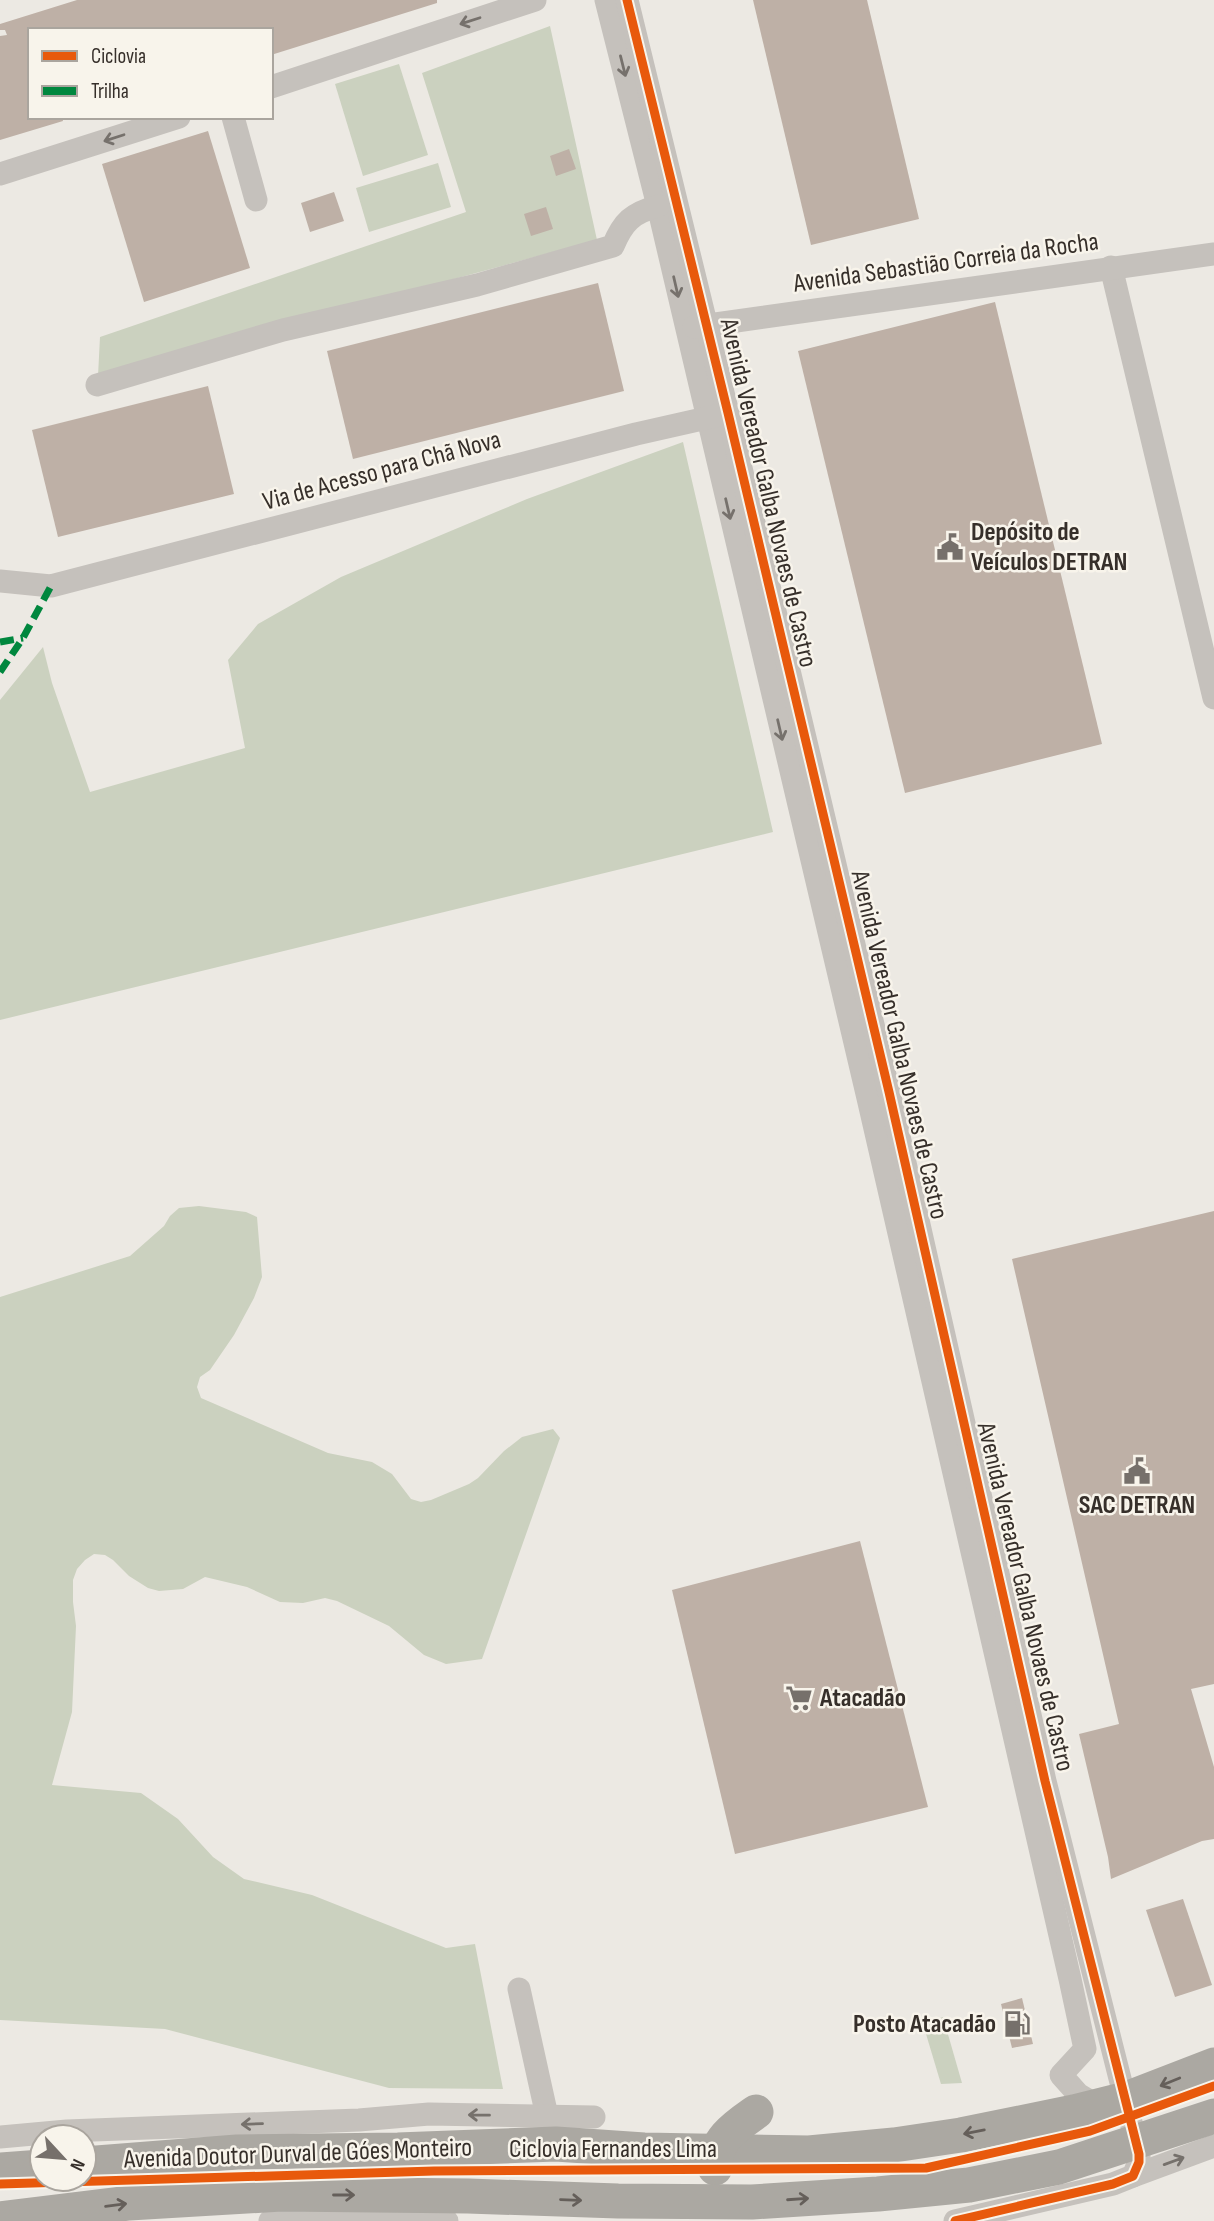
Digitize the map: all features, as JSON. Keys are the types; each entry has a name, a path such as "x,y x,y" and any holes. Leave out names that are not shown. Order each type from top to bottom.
{"highway":[{"name":"Avenida Doutor Durval de Góes Monteiro","path":"98,2163 237,2152 556,2144 644,2150 809,2152 894,2145 961,2135 1112,2103 1214,2064"},
{"path":"752,2202 721,2187 714,2165 718,2151 729,2132 756,2112"},
{"name":"Avenida Doutor Durval de Góes Monteiro","path":"0,2219 129,2203 281,2194 752,2202 878,2194 969,2185 1059,2167 1134,2159 1214,2116"},
{"path":"0,2170 28,2168"}],"street":[{"path":"273,86 535,0"},
{"name":"Avenida Vereador Galba Novaes de Castro","path":"606,0 657,206 696,327"},
{"name":"Avenida Vereador Galba Novaes de Castro","path":"627,0 717,415 889,1093 1045,1781 1112,2103 1078,2094 1061,2075 1085,2049 868,1098 717,415"},
{"path":"0,174 173,119"},
{"path":"234,119 256,200"},
{"path":"97,385 283,330 477,285 612,246 620,228 639,211 657,206"},
{"name":"Avenida Sebastião Correia da Rocha","path":"696,327 1214,254"},
{"path":"1111,267 1214,698"},
{"name":"Via de Acesso para Chã Nova","path":"0,581 51,586 717,415"},
{"path":"519,1989 547,2116"},
{"path":"1112,2103 1134,2159 1214,2146"},
{"path":"0,2137 67,2131 359,2120 429,2114 594,2117"},
{"name":"Avenida Doutor Durval de Góes Monteiro","path":"959,2221 1013,2214 1113,2184 1134,2159"},
{"name":"Avenida Doutor Durval de Góes Monteiro","path":"618,2201 658,2221"},
{"path":"270,2221 388,2218 447,2221"}],"green space":[{"path":"550,26 597,240 98,376 100,337 466,212 422,73"},
{"path":"399,64 428,155 363,176 335,84"},
{"path":"438,163 451,207 369,232 356,188"},
{"path":"683,442 773,832 0,1020 0,700 43,647 52,683 90,792 245,748 228,660 258,624 341,577 527,499"},
{"path":"199,1206 246,1212 257,1217 262,1277 234,1335 210,1370 200,1377 197,1387 201,1398 328,1453 372,1462 392,1474 411,1499 421,1502 469,1484 522,1437 553,1429 560,1438 482,1659 446,1664 424,1655 389,1626 325,1598 303,1603 280,1602 247,1587 205,1577 183,1589 159,1591 148,1588 129,1576 105,1555 94,1554 85,1560 77,1569 73,1580 76,1626 72,1712 52,1785 141,1793 178,1819 213,1857 244,1879 312,1895 446,1948 475,1944 503,2089 389,2088 165,2029 0,2020 0,1297 130,1256 164,1226 179,1208"},
{"path":"943,2017 962,2083 941,2084 923,2024"}],"building":[{"path":"77,0 437,0 437,3 273,54 273,28 28,28 28,119 63,121 0,140 0,36 7,35 5,30 0,30 0,24"},
{"path":"753,0 867,0 919,219 811,245"},
{"path":"208,131 250,268 144,302 102,164"},
{"path":"569,149 576,169 556,176 550,156"},
{"path":"334,192 344,221 310,232 301,203"},
{"path":"546,207 553,229 531,236 524,214"},
{"path":"598,283 624,391 353,459 327,351"},
{"name":"Depósito de Veículos DETRAN","path":"995,302 1102,744 905,793 798,351"},
{"path":"208,386 234,494 58,537 32,430"},
{"name":"SAC DETRAN","path":"1214,1211 1214,1684 1191,1689 1214,1767 1214,1839 1202,1841 1111,1879 1079,1734 1119,1724 1012,1259"},
{"name":"Atacadão","path":"860,1541 928,1807 735,1854 672,1590"},
{"path":"1183,1899 1212,1985 1175,1997 1146,1910"},
{"name":"Posto Atacadão","path":"1022,1998 1033,2044 1012,2048 1001,2004"}],"marked path":[{"path":"0,672 23,638 51,586"},
{"path":"0,642 23,638"}],"cycle path":[{"path":"627,0 889,1092 1045,1781 1139,2154 1139,2162 1133,2176 1113,2184 955,2221"},
{"name":"Ciclovia Fernandes Lima","path":"0,2184 434,2171 926,2168 1090,2131 1214,2086"}],"place":[{"name":"Depósito de Veículos DETRAN","path":"950,547"},
{"name":"SAC DETRAN","path":"1137,1471"},
{"name":"Atacadão","path":"799,1698"},
{"name":"Posto Atacadão","path":"1017,2024"}]}
